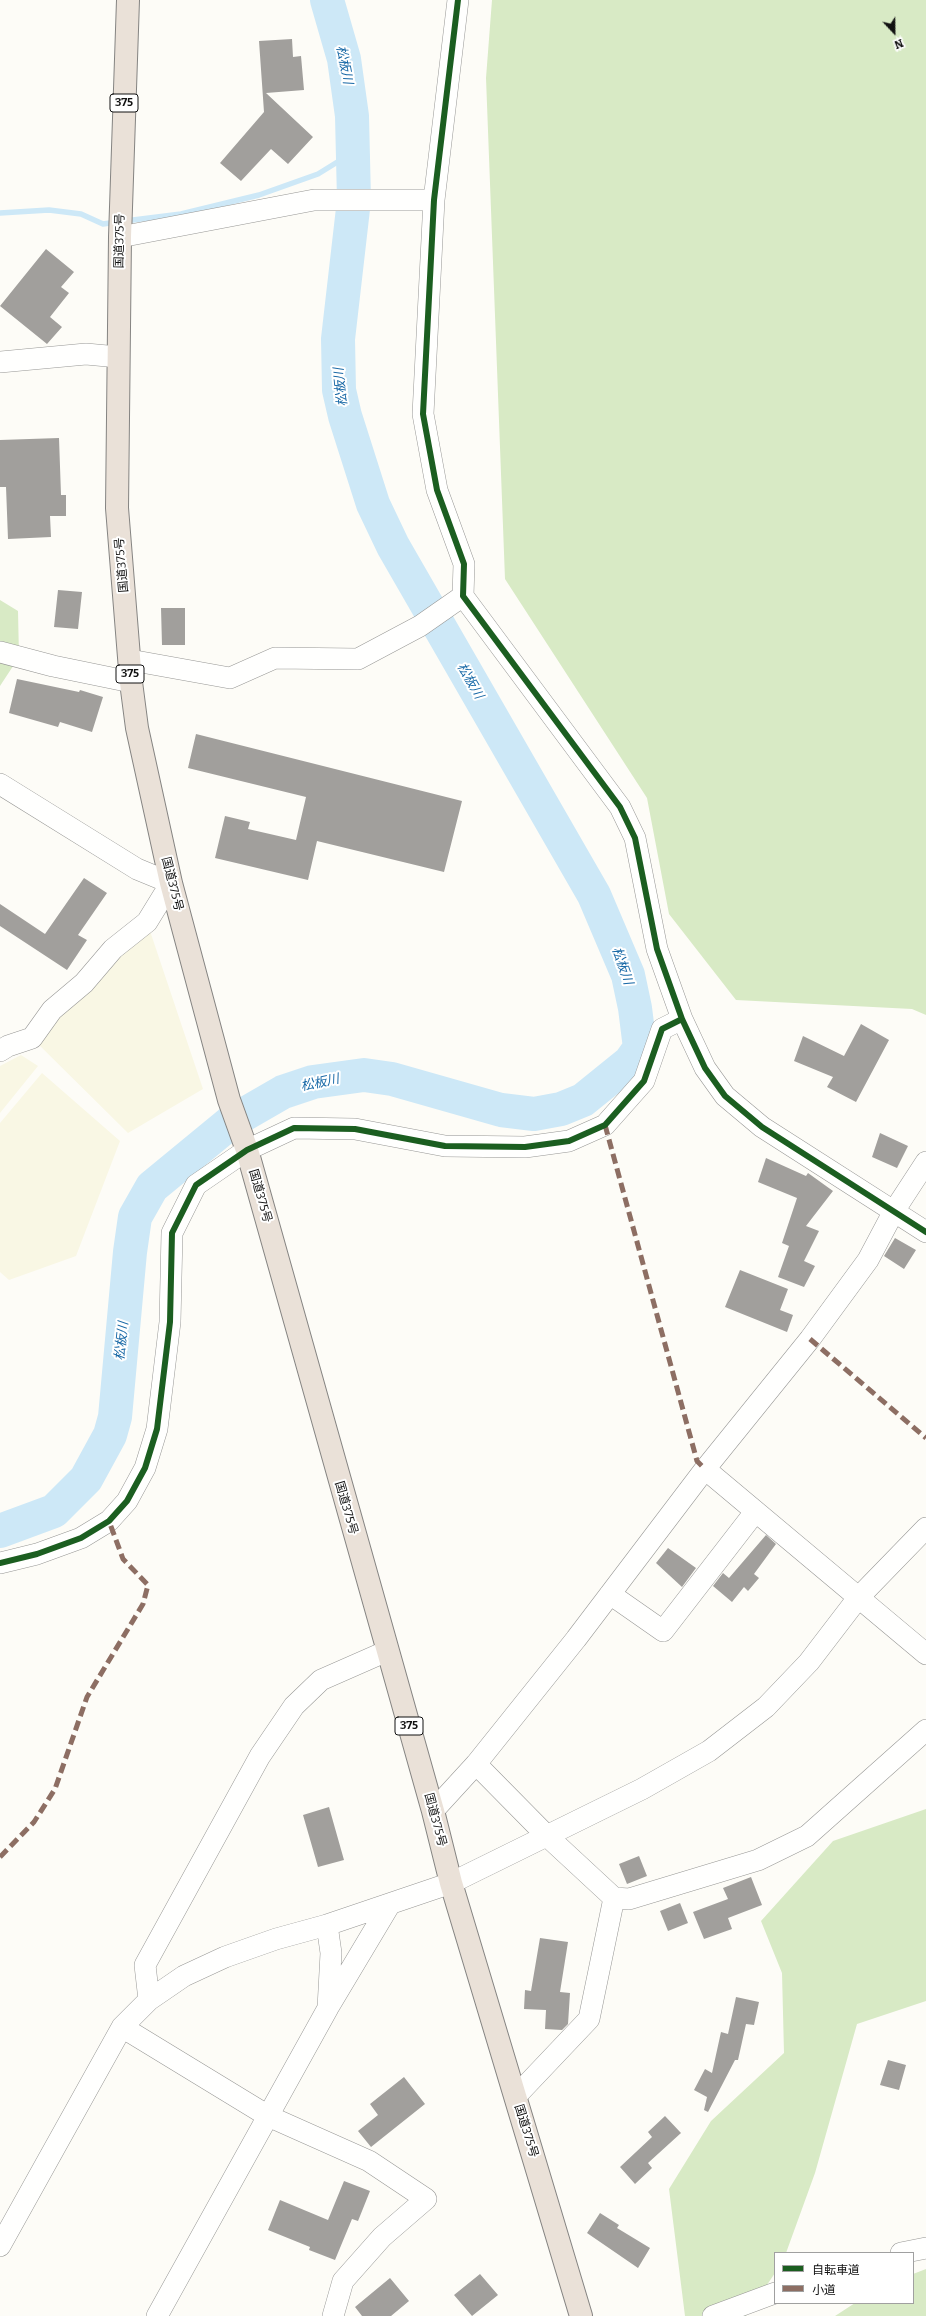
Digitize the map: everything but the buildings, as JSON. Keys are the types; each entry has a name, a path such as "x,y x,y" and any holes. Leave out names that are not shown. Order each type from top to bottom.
{"highway":[{"name":"国道375号","path":"128,0 120,237 117,508 131,682 137,728 171,883 229,1100 244,1142 433,1812 451,1883 581,2316"}],"street":[{"path":"130,660 230,678 275,658 358,659 420,626 456,600 464,564 437,490 423,414 434,200 458,0"},
{"path":"120,237 314,200 434,200"},
{"path":"0,362 86,354 118,357"},
{"path":"456,600 620,807 635,838 656,949 682,1019 705,1068 725,1096 762,1127 926,1232"},
{"path":"0,652 53,666 131,682"},
{"path":"0,784 137,869 171,883 147,922 113,950 84,984 52,1010 32,1038 8,1046 0,1051"},
{"path":"0,1563 37,1554 81,1538 109,1521 127,1501 145,1468 157,1429 170,1322 172,1233 196,1185 244,1142 294,1128 354,1128 445,1146 526,1147 569,1141 605,1125 644,1081 662,1029 682,1019"},
{"path":"433,1812 476,1764 610,1594 705,1469 810,1338 864,1266 894,1211 926,1162"},
{"path":"705,1469 926,1654"},
{"path":"610,1594 663,1632 755,1512"},
{"path":"0,2246 122,2027 149,2000 184,1976 224,1957 276,1939 328,1925 451,1883 642,1789 709,1751 771,1701 809,1662 858,1598 926,1528"},
{"path":"149,2000 145,1965 260,1756 294,1706 321,1680 387,1651"},
{"path":"476,1764 546,1835 614,1898 629,1900 758,1860 807,1836 926,1730"},
{"path":"516,2096 589,2019 614,1898"},
{"path":"157,2316 328,2008 390,1904"},
{"path":"328,1925 331,1953 328,2008"},
{"path":"122,2027 268,2116 368,2161 426,2199 382,2237 343,2281 333,2316"},
{"path":"906,2252 926,2248"},
{"path":"713,2316 774,2293"}],"shaded area":[{"path":"147,922 203,1089 128,1133 32,1038"},
{"path":"21,1055 38,1066 0,1113 0,1066"},
{"path":"42,1073 120,1141 76,1256 9,1280 0,1272 0,1123"}],"green space":[{"path":"492,0 926,0 926,1015 912,1009 736,1000 669,914 647,798 505,579 486,78"},
{"path":"0,600 18,611 19,657 0,686"},
{"path":"926,1809 926,2001 857,2024 815,2173 786,2252 774,2252 774,2274 746,2316 685,2316 669,2189 711,2121 784,2053 782,1973 761,1921 833,1841"},
{"path":"926,2269 926,2316 835,2316 853,2304 914,2304 914,2274"}],"waterway":[{"name":"松板川","path":"0,1531 54,1511 86,1479 110,1435 115,1417 130,1252 135,1217 152,1187 231,1122 283,1092 313,1082 364,1075 392,1079 501,1110 534,1114 561,1109 583,1100 630,1062 640,1048 635,1008 628,975 594,895 393,546 373,504 345,416 339,390 338,339 354,200 352,116 344,59 327,0"},
{"path":"125,221 181,214 259,195 318,174 352,153"},
{"path":"0,213 49,210 81,214 103,224 117,222"}],"marked path":[{"path":"605,1125 697,1461 705,1469"},
{"path":"810,1339 926,1438"},
{"path":"0,1857 34,1822 55,1789 87,1697 143,1604 148,1585 123,1559 109,1521"}],"cycle path":[{"path":"458,0 434,200 423,414 437,490 464,564 463,596 620,807 635,838 657,949 682,1019 705,1068 725,1096 762,1127 926,1232"},
{"path":"0,1563 37,1554 81,1538 109,1521 127,1501 145,1468 157,1429 170,1322 172,1233 196,1185 247,1150 294,1128 355,1129 445,1146 525,1147 569,1141 605,1125 644,1081 662,1029 682,1019"}]}
